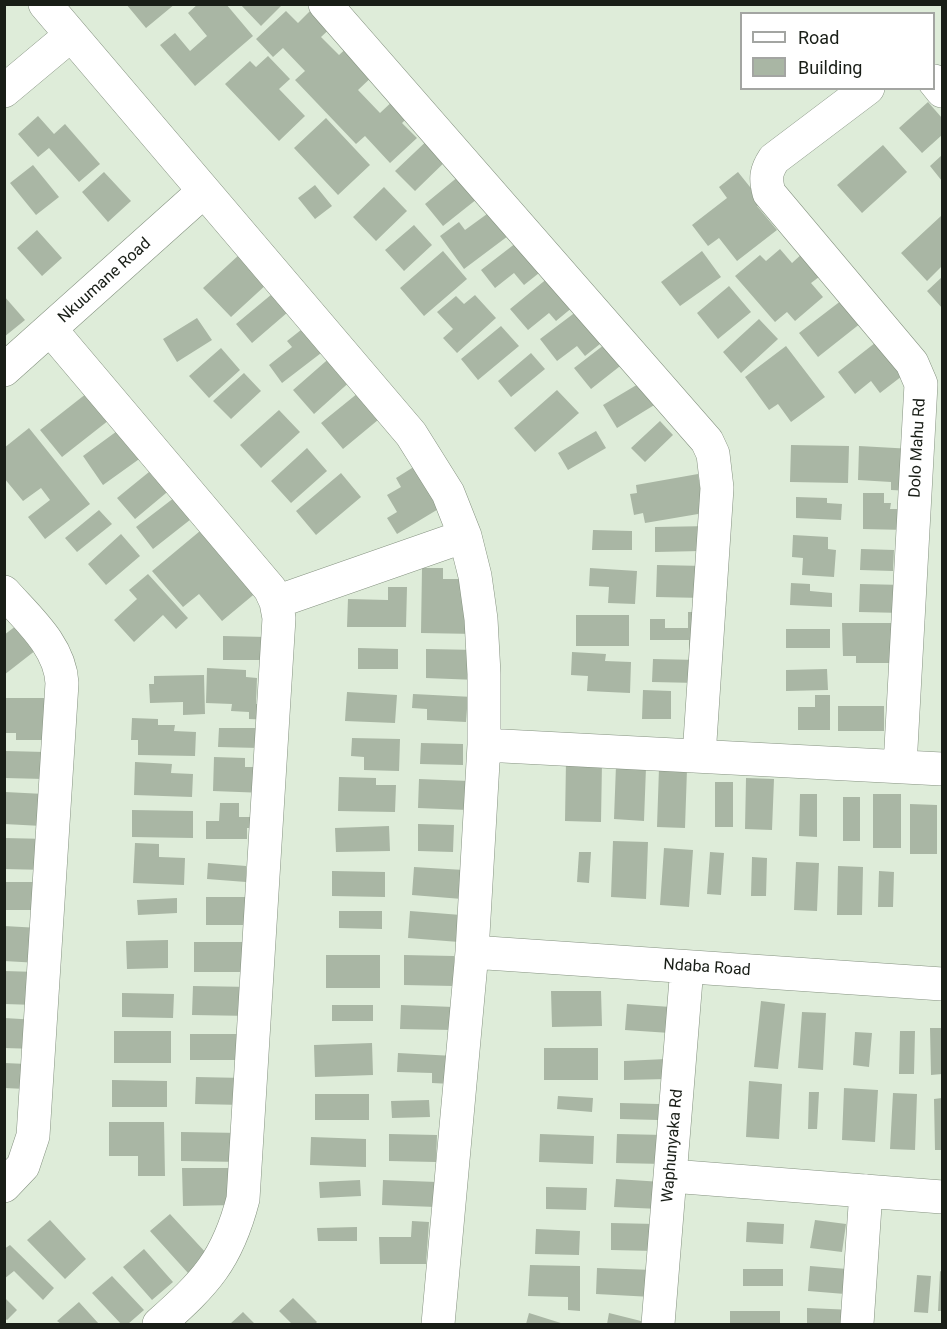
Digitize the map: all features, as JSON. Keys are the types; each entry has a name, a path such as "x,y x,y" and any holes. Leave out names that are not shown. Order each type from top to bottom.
{"street":[{"path":"45,4 411,435 448,494 465,536 475,576 481,619 484,745 472,952 438,1324"},
{"path":"326,4 707,441 713,454 717,488 699,756"},
{"path":"4,91 71,35"},
{"name":"Dolo Mahu Rd","path":"865,90 774,159 767,170 765,181 768,193 912,363 921,384 900,766"},
{"name":"Nkuumane Road","path":"4,370 204,191"},
{"path":"51,330 270,589 276,602 279,636 243,1199 228,1246 214,1269 195,1292 159,1324"},
{"path":"276,602 465,536"},
{"path":"4,592 53,649 62,669 33,1136 23,1166 4,1186"},
{"path":"484,745 942,769"},
{"name":"Ndaba Road","path":"472,952 942,984"},
{"name":"Waphunyaka Rd","path":"658,1324 687,967"},
{"path":"671,1176 942,1197"},
{"path":"857,1324 866,1191"}],"building":[{"path":"126,4 175,4 146,28"},
{"path":"198,4 226,4 253,36 195,86 160,45 175,33 190,51 207,36 188,13"},
{"path":"240,4 283,4 261,26"},
{"path":"317,4 337,22 321,37 339,55 350,45 377,72 358,90 380,113 397,97 412,113 402,123 417,138 390,163 365,136 356,144 295,80 305,71 283,48 273,57 256,39 286,11 298,23"},
{"path":"268,56 290,79 279,89 305,116 279,141 225,84 250,61 256,67"},
{"path":"928,102 942,118 942,135 922,153 899,128"},
{"path":"38,116 54,134 65,124 100,164 79,182 49,148 38,157 18,134"},
{"path":"326,118 370,165 338,195 294,148"},
{"path":"434,134 453,154 415,191 395,171"},
{"path":"883,145 907,172 862,213 837,185"},
{"path":"942,155 942,181 930,166"},
{"path":"33,165 59,197 36,215 10,183"},
{"path":"104,172 131,201 108,222 82,192"},
{"path":"738,172 762,202 757,206 777,230 737,261 719,238 708,246 692,225 727,198 719,187"},
{"path":"459,176 477,199 443,226 425,204"},
{"path":"315,185 332,206 315,219 298,198"},
{"path":"384,187 407,211 376,241 353,217"},
{"path":"498,206 516,230 464,269 440,236 459,222 465,230"},
{"path":"941,216 942,266 927,281 901,253"},
{"path":"414,225 432,245 404,271 385,250"},
{"path":"37,230 62,258 42,276 17,248"},
{"path":"525,236 549,265 524,285 514,273 495,288 481,270"},
{"path":"780,249 792,263 804,252 823,274 811,283 823,297 795,321 787,312 775,322 735,276 760,255 766,261"},
{"path":"443,251 467,279 424,316 400,288"},
{"path":"702,251 721,277 680,306 661,282"},
{"path":"240,254 268,283 231,317 203,288"},
{"path":"554,273 579,302 556,321 549,313 528,330 510,309"},
{"path":"942,277 942,308 927,291"},
{"path":"729,286 751,312 718,339 697,313"},
{"path":"272,294 288,312 252,343 236,324"},
{"path":"475,295 496,318 457,353 443,338 453,329 437,312 456,296 464,304"},
{"path":"4,296 25,320 4,337"},
{"path":"842,300 861,323 818,357 799,333"},
{"path":"585,305 610,336 585,356 577,346 557,361 540,339"},
{"path":"197,318 212,340 177,362 163,339"},
{"path":"759,319 778,339 741,373 723,352"},
{"path":"306,326 325,350 282,383 269,365 292,347 287,341"},
{"path":"501,326 519,346 478,380 461,359"},
{"path":"613,338 629,359 591,389 574,368"},
{"path":"880,339 906,373 880,393 871,381 855,394 838,372"},
{"path":"786,346 825,397 791,422 778,404 769,410 745,377"},
{"path":"221,348 240,370 209,398 189,376"},
{"path":"531,353 545,369 511,397 498,381"},
{"path":"333,355 354,378 314,414 293,390"},
{"path":"244,373 261,391 231,419 213,401"},
{"path":"650,377 664,399 617,428 603,405"},
{"path":"96,386 118,413 62,457 40,430"},
{"path":"363,389 384,415 343,449 321,423"},
{"path":"557,390 579,413 535,452 514,428"},
{"path":"279,410 300,432 261,468 240,445"},
{"path":"660,421 673,435 645,462 631,448"},
{"path":"128,423 149,452 103,485 83,456"},
{"path":"29,428 90,504 45,539 28,517 50,500 41,488 23,501 4,478 4,448"},
{"path":"596,431 606,448 568,470 558,453"},
{"path":"791,445 849,446 848,483 790,482"},
{"path":"859,446 913,449 912,491 891,490 891,482 858,480"},
{"path":"307,448 327,471 291,503 271,481"},
{"path":"420,463 445,505 397,534 387,518 397,512 387,495 401,487 396,478"},
{"path":"166,470 178,483 135,519 117,498 149,472 155,479"},
{"path":"341,473 361,497 316,535 296,511"},
{"path":"698,474 704,513 645,523 643,513 634,515 630,494 637,493 636,485"},
{"path":"183,491 200,512 153,549 136,527"},
{"path":"863,493 884,493 884,503 891,503 890,509 906,509 906,530 863,529"},
{"path":"796,497 827,498 827,503 842,504 841,520 796,518"},
{"path":"99,510 112,524 77,552 65,538"},
{"path":"711,526 701,551 655,552 655,527"},
{"path":"593,530 632,531 632,550 592,550"},
{"path":"200,531 264,586 222,621 199,594 183,607 152,571"},
{"path":"121,534 140,556 106,585 88,564"},
{"path":"793,535 828,537 828,549 836,550 834,577 802,575 803,558 792,557"},
{"path":"861,549 894,550 893,571 860,570"},
{"path":"657,565 705,566 704,598 656,597"},
{"path":"422,568 443,568 443,579 469,579 476,634 421,633"},
{"path":"590,568 637,571 635,604 608,603 609,587 589,586"},
{"path":"148,574 188,618 176,629 163,615 134,642 114,620 137,599 129,590"},
{"path":"791,583 810,584 810,591 832,593 832,607 790,605"},
{"path":"860,584 904,585 903,613 859,612"},
{"path":"388,587 407,587 406,627 347,627 348,599 388,600"},
{"path":"688,612 704,612 704,649 689,649 689,640 650,640 650,619 665,619 665,628 688,628"},
{"path":"576,615 629,615 629,646 576,646"},
{"path":"25,619 45,643 4,675 4,635"},
{"path":"842,623 896,623 892,663 856,663 856,656 843,656"},
{"path":"786,629 830,629 830,648 786,648"},
{"path":"223,636 267,637 266,660 223,660"},
{"path":"358,648 398,649 398,669 358,669"},
{"path":"426,649 478,650 477,680 426,678"},
{"path":"572,652 606,654 605,661 631,662 630,693 587,691 588,676 571,675"},
{"path":"653,659 699,660 698,683 652,682"},
{"path":"207,668 246,670 246,677 257,678 256,704 271,704 271,720 249,719 249,712 231,711 232,704 206,703"},
{"path":"827,669 828,690 786,691 786,670"},
{"path":"204,675 205,714 183,715 183,702 150,703 149,684 154,684 154,676"},
{"path":"643,690 671,691 671,719 642,719"},
{"path":"347,692 397,695 395,723 345,721"},
{"path":"413,694 473,697 472,709 467,709 466,722 427,720 427,709 412,708"},
{"path":"815,695 830,695 830,730 798,730 798,707 815,707"},
{"path":"5,698 50,698 50,740 16,740 16,733 4,733"},
{"path":"838,706 884,706 884,731 838,731"},
{"path":"132,718 158,719 158,725 175,725 174,731 196,732 195,756 138,755 138,740 131,740"},
{"path":"219,728 259,728 259,748 218,747"},
{"path":"352,738 400,739 399,771 364,770 364,757 351,756"},
{"path":"421,743 463,744 463,765 420,764"},
{"path":"6,751 45,752 44,779 5,778"},
{"path":"214,757 245,758 245,767 266,767 265,793 213,791"},
{"path":"566,761 602,762 601,822 565,821"},
{"path":"135,762 172,764 171,773 193,774 192,797 134,795"},
{"path":"616,765 646,767 644,821 614,819"},
{"path":"659,768 687,769 685,828 657,827"},
{"path":"339,777 376,778 376,785 396,785 395,812 338,811"},
{"path":"746,778 774,779 772,830 745,829"},
{"path":"419,779 469,781 468,810 418,808"},
{"path":"715,782 733,782 733,827 715,827"},
{"path":"5,792 44,794 42,826 4,824"},
{"path":"800,794 817,794 817,837 799,836"},
{"path":"873,794 901,794 901,848 873,848"},
{"path":"843,797 860,797 860,841 843,841"},
{"path":"220,803 239,803 239,817 262,817 262,828 247,828 247,839 206,839 206,821 219,821"},
{"path":"910,804 937,805 937,854 910,854"},
{"path":"132,810 193,811 193,838 132,837"},
{"path":"418,824 454,825 453,852 418,851"},
{"path":"389,826 390,851 336,852 335,828"},
{"path":"4,838 48,839 47,870 4,869"},
{"path":"613,841 648,842 646,899 611,897"},
{"path":"135,843 159,844 159,857 185,858 184,885 133,883"},
{"path":"664,848 693,850 689,907 660,905"},
{"path":"579,852 591,852 589,883 577,882"},
{"path":"710,852 724,853 721,895 707,894"},
{"path":"752,857 767,858 766,896 751,896"},
{"path":"796,862 819,863 817,911 794,910"},
{"path":"208,863 246,866 246,882 207,879"},
{"path":"838,866 863,867 862,915 837,915"},
{"path":"414,867 464,870 462,899 412,895"},
{"path":"332,871 385,872 385,897 332,896"},
{"path":"879,871 894,872 893,907 878,907"},
{"path":"4,882 47,882 47,910 4,910"},
{"path":"206,897 254,897 254,925 206,925"},
{"path":"177,898 177,913 138,915 137,900"},
{"path":"339,911 382,911 382,929 339,928"},
{"path":"410,911 461,915 459,942 408,938"},
{"path":"4,926 40,928 39,963 4,961"},
{"path":"168,940 168,968 127,969 126,941"},
{"path":"194,942 253,942 253,972 194,972"},
{"path":"326,955 380,955 380,988 326,988"},
{"path":"404,955 454,956 454,986 404,985"},
{"path":"4,971 37,972 36,1005 4,1004"},
{"path":"193,986 252,987 252,1016 192,1015"},
{"path":"551,991 601,991 602,1026 552,1027"},
{"path":"122,993 174,994 173,1018 122,1017"},
{"path":"761,1001 785,1004 778,1069 754,1067"},
{"path":"627,1004 671,1007 670,1033 625,1030"},
{"path":"332,1005 373,1005 373,1021 332,1021"},
{"path":"401,1005 454,1007 453,1030 400,1029"},
{"path":"802,1012 826,1013 823,1070 798,1068"},
{"path":"4,1018 38,1020 37,1049 4,1048"},
{"path":"930,1028 942,1028 942,1074 931,1075"},
{"path":"114,1031 171,1031 171,1063 114,1063"},
{"path":"900,1031 915,1031 914,1074 899,1074"},
{"path":"855,1032 872,1033 869,1067 853,1065"},
{"path":"190,1034 243,1034 243,1060 190,1060"},
{"path":"372,1043 373,1075 315,1077 314,1045"},
{"path":"544,1048 598,1048 598,1080 544,1080"},
{"path":"398,1053 454,1056 452,1084 432,1083 432,1073 397,1072"},
{"path":"666,1059 667,1079 624,1080 624,1061"},
{"path":"4,1063 27,1064 26,1089 4,1088"},
{"path":"196,1077 245,1078 244,1105 195,1104"},
{"path":"112,1080 167,1081 167,1107 112,1107"},
{"path":"749,1081 782,1084 779,1139 746,1137"},
{"path":"844,1088 878,1090 875,1142 842,1140"},
{"path":"809,1092 819,1092 817,1129 808,1129"},
{"path":"893,1093 917,1094 915,1150 890,1149"},
{"path":"315,1094 369,1094 369,1120 315,1120"},
{"path":"558,1096 593,1098 592,1112 557,1109"},
{"path":"942,1098 942,1150 935,1150 934,1099"},
{"path":"429,1100 430,1117 392,1118 391,1101"},
{"path":"620,1103 659,1104 658,1120 620,1119"},
{"path":"109,1122 164,1122 165,1176 138,1176 138,1156 109,1156"},
{"path":"181,1132 242,1133 242,1162 181,1161"},
{"path":"389,1134 437,1135 436,1162 389,1161"},
{"path":"540,1134 594,1136 593,1164 539,1162"},
{"path":"617,1134 665,1135 664,1164 616,1163"},
{"path":"311,1137 366,1139 366,1167 310,1165"},
{"path":"182,1168 236,1168 237,1205 183,1206"},
{"path":"616,1179 662,1182 660,1209 614,1207"},
{"path":"360,1180 361,1196 320,1198 319,1182"},
{"path":"383,1180 437,1182 436,1207 382,1205"},
{"path":"546,1187 587,1188 586,1210 546,1209"},
{"path":"170,1214 208,1255 188,1273 150,1231"},
{"path":"50,1220 86,1259 65,1279 27,1240"},
{"path":"815,1220 846,1224 842,1252 810,1248"},
{"path":"412,1221 429,1222 426,1264 380,1264 379,1237 411,1237"},
{"path":"747,1222 784,1224 783,1244 746,1242"},
{"path":"611,1223 656,1224 656,1251 611,1250"},
{"path":"357,1227 357,1241 318,1241 317,1228"},
{"path":"536,1229 580,1231 579,1255 535,1254"},
{"path":"10,1245 54,1288 43,1300 14,1271 4,1279 4,1249"},
{"path":"144,1249 173,1282 152,1300 123,1267"},
{"path":"530,1265 580,1266 580,1311 568,1310 568,1297 528,1296"},
{"path":"810,1266 847,1269 845,1294 808,1291"},
{"path":"597,1268 654,1270 652,1297 596,1294"},
{"path":"743,1269 783,1269 783,1286 743,1286"},
{"path":"940,1271 942,1272 942,1311 938,1311"},
{"path":"917,1275 931,1276 928,1313 914,1312"},
{"path":"112,1276 144,1310 128,1324 121,1324 92,1293"},
{"path":"4,1297 17,1310 7,1320 4,1318"},
{"path":"293,1298 317,1322 315,1324 292,1324 279,1311"},
{"path":"79,1302 99,1324 61,1324 57,1321"},
{"path":"807,1308 854,1310 853,1324 807,1324"},
{"path":"730,1311 780,1311 780,1324 730,1324"},
{"path":"243,1312 255,1324 230,1324"},
{"path":"529,1313 564,1324 526,1324"},
{"path":"609,1313 653,1324 607,1324"}]}
